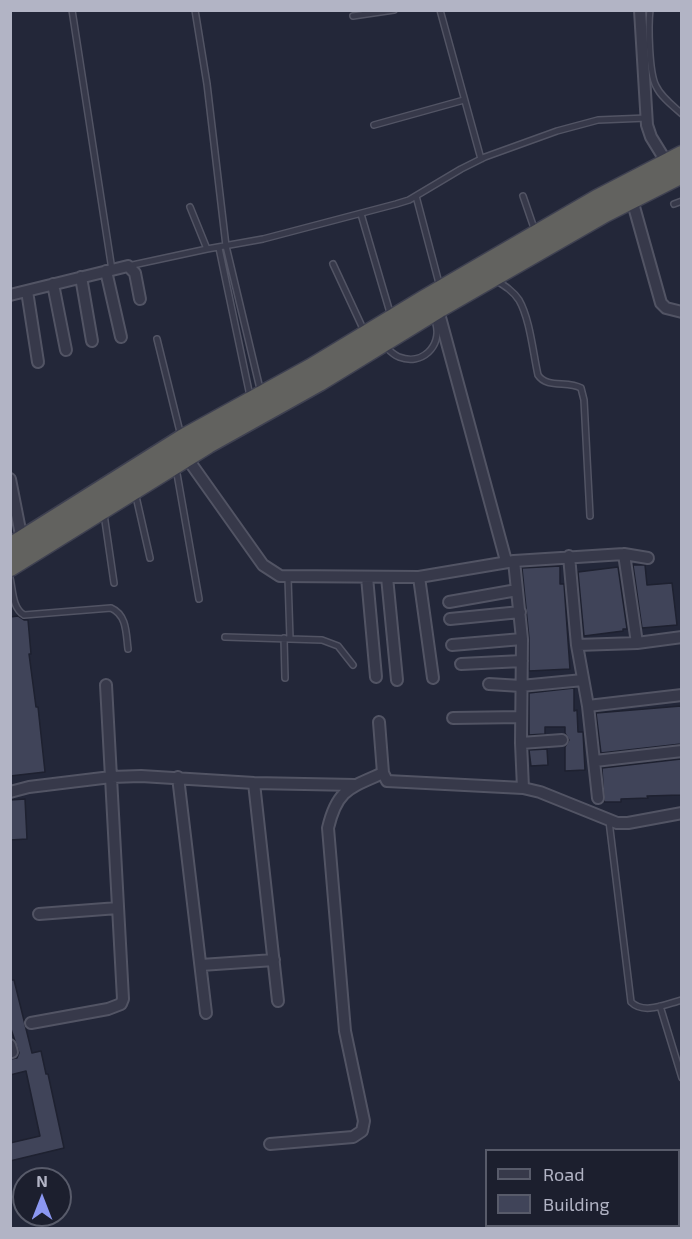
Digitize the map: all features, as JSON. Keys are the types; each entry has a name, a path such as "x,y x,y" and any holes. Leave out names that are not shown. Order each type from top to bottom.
{"highway":[{"path":"10,567 134,490 179,452 256,398 392,319 493,278 629,191 677,164"},
{"path":"16,544 179,452 383,344 436,301 536,234 629,191"}],"street":[{"path":"640,10 647,118 651,137 677,164"},
{"path":"629,191 661,303 666,308 681,312"},
{"path":"10,295 128,266 135,273 140,299"},
{"path":"109,271 121,337"},
{"path":"81,278 92,340"},
{"path":"53,284 66,350"},
{"path":"27,291 38,362"},
{"path":"436,301 518,590 522,639 523,788"},
{"path":"179,452 263,565 272,573 288,578 419,577 510,561 569,556 624,554 648,558"},
{"path":"10,479 16,544"},
{"path":"624,554 637,643"},
{"path":"569,556 577,645 588,705 598,798"},
{"path":"367,577 376,677"},
{"path":"387,577 397,680"},
{"path":"419,577 433,678"},
{"path":"449,602 518,590"},
{"path":"450,619 520,612"},
{"path":"577,645 637,643 681,637"},
{"path":"452,645 522,639"},
{"path":"461,664 522,661"},
{"path":"489,684 521,686 583,680"},
{"path":"31,1023 108,1009 121,1004 123,999 106,686"},
{"path":"588,705 681,695"},
{"path":"453,718 521,717"},
{"path":"379,722 383,773 387,781 523,788 540,792 609,821 628,823 681,813"},
{"path":"521,743 562,740"},
{"path":"594,761 681,751"},
{"path":"270,1144 353,1137 362,1131 364,1121 345,1031 328,828 333,807 340,796 355,785 383,773"},
{"path":"10,792 29,787 111,777 178,777 254,783 355,785"},
{"path":"178,777 206,1013"},
{"path":"254,783 278,1001"},
{"path":"39,914 118,908"},
{"path":"201,965 274,960"}],"lane":[{"path":"72,10 109,271"},
{"path":"195,10 207,84 226,246 256,398"},
{"path":"353,16 394,10"},
{"path":"440,10 481,159"},
{"path":"650,10 654,83 681,114"},
{"path":"374,125 464,100"},
{"path":"128,266 263,239 361,214 409,200 481,159 581,124 598,120 647,118"},
{"path":"383,344 396,357 407,359 419,358 430,351 437,342 436,301 416,196"},
{"path":"523,196 536,234"},
{"path":"674,204 681,201"},
{"path":"190,207 207,249"},
{"path":"361,214 392,319"},
{"path":"219,248 256,398"},
{"path":"333,264 366,335"},
{"path":"493,278 510,289 519,301 541,380 575,384 581,388 584,400 590,516"},
{"path":"157,339 179,452 199,599"},
{"path":"134,490 150,558"},
{"path":"103,509 114,583"},
{"path":"10,578 15,606 18,612 24,615 111,608 119,612 123,620 128,648"},
{"path":"285,678 288,578"},
{"path":"225,638 287,638 332,642 353,665"},
{"path":"609,821 631,1002 637,1008 645,1009 681,1000"},
{"path":"660,1006 681,1078"}],"building":[{"path":"633,565 645,565 647,585 672,583 677,625 642,628"},
{"path":"560,566 560,584 564,584 570,669 529,671 529,638 522,568"},
{"path":"618,567 627,629 584,636 578,572"},
{"path":"18,616 28,620 31,654 29,654 45,772 10,776 10,617"},
{"path":"574,688 574,711 577,710 578,732 583,732 585,770 565,771 565,747 569,740 565,727 545,727 545,734 529,735 529,693"},
{"path":"681,706 681,744 601,753 596,713"},
{"path":"547,749 548,765 531,766 529,750"},
{"path":"681,759 681,795 647,796 648,798 621,799 621,802 604,802 602,768"},
{"path":"25,799 27,839 10,840 10,800"},
{"path":"10,980 14,980 32,1053 41,1051 64,1148 10,1161 10,1143 40,1136 26,1071 10,1075 10,1059 17,1058 19,1053 10,1026"}]}
